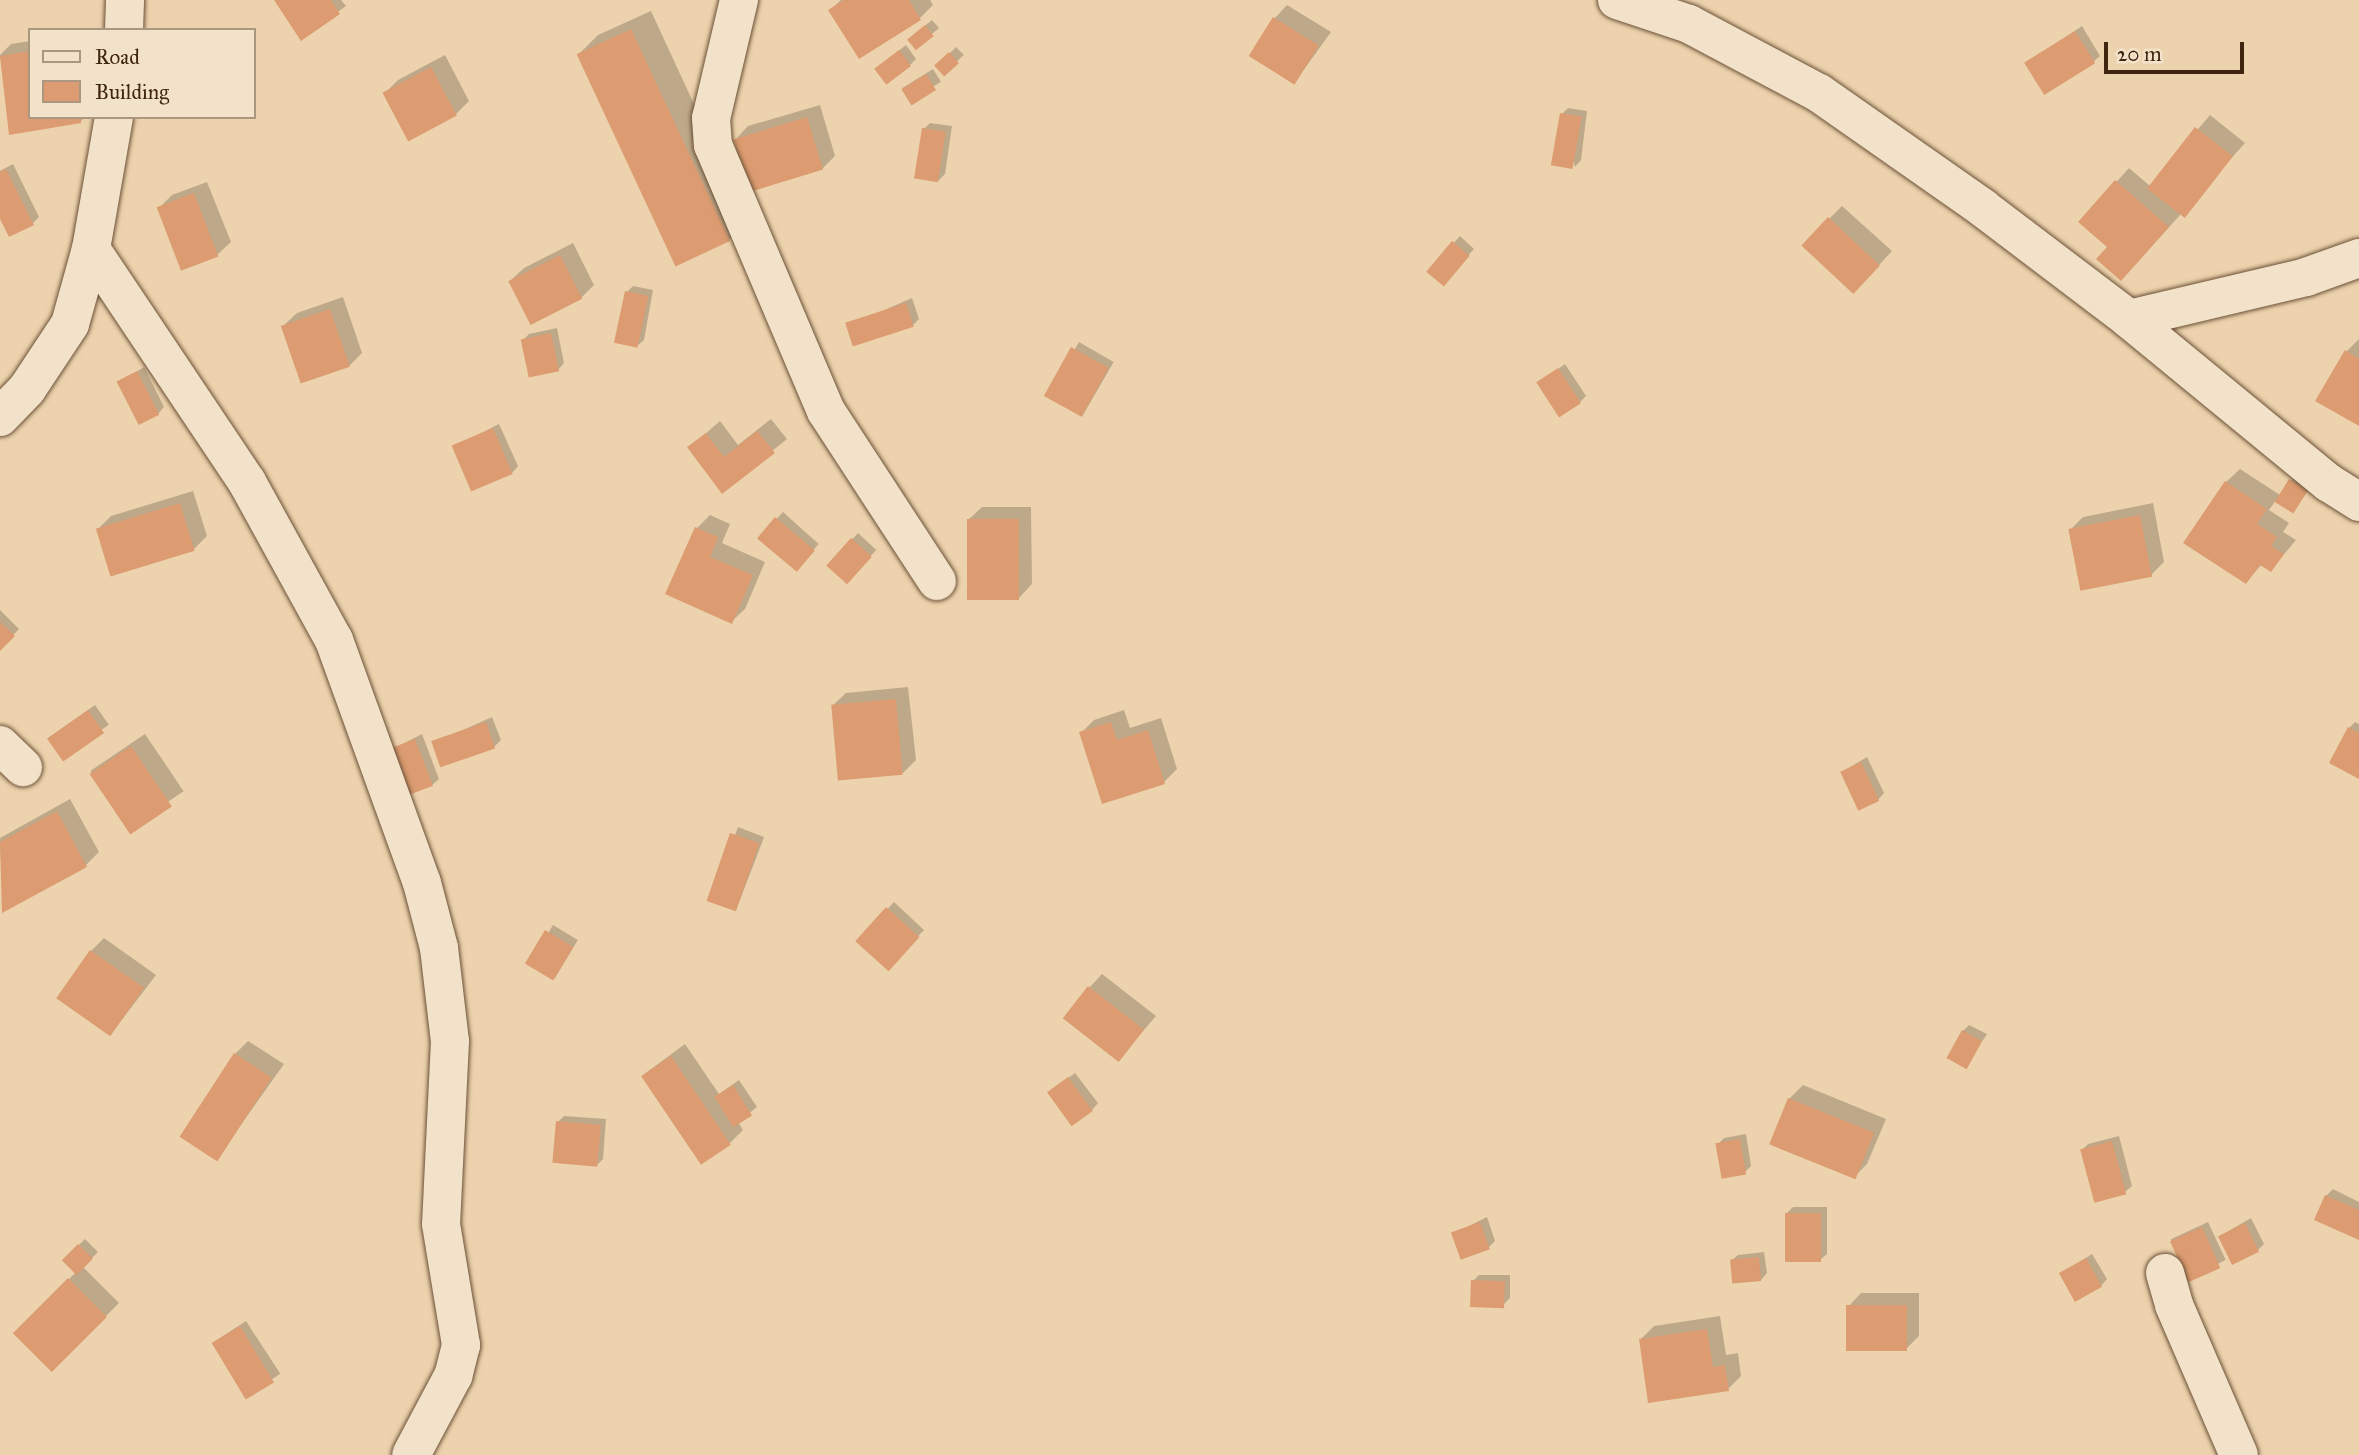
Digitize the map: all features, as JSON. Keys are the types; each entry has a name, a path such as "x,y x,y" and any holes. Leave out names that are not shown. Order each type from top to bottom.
{"street":[{"path":"124,28 125,0"},
{"path":"739,0 711,118 713,145 826,411 937,581"},
{"path":"1617,0 1689,24 1819,93 1983,208 2129,319 2329,483 2359,502"},
{"path":"0,417 27,389 70,324 91,249 114,119"},
{"path":"91,249 247,482 334,640 422,883 439,948 450,1041 441,1224 461,1345 453,1376 411,1455"},
{"path":"2129,319 2306,277 2359,258"},
{"path":"2165,1273 2174,1305 2239,1455"}],"building":[{"path":"274,0 331,0 340,14 301,41"},
{"path":"844,0 909,0 921,20 859,59 828,10"},
{"path":"1273,17 1319,46 1294,85 1249,56"},
{"path":"925,25 934,36 916,50 907,39"},
{"path":"631,29 730,241 676,266 577,54"},
{"path":"2075,31 2095,63 2044,95 2024,63"},
{"path":"899,50 911,66 886,85 874,69"},
{"path":"28,51 28,119 81,119 81,123 9,135 0,56"},
{"path":"949,52 959,63 944,77 934,65"},
{"path":"431,67 457,116 408,141 382,93"},
{"path":"926,74 936,90 911,105 901,89"},
{"path":"1560,113 1582,117 1572,169 1551,165"},
{"path":"807,117 823,170 749,192 733,140"},
{"path":"2195,127 2233,157 2185,218 2147,188"},
{"path":"922,128 946,132 938,182 914,178"},
{"path":"6,169 34,225 9,237 0,219 0,172"},
{"path":"2115,180 2169,227 2121,281 2096,259 2107,247 2078,222"},
{"path":"194,193 218,256 181,271 157,207"},
{"path":"1828,217 1880,265 1853,294 1801,246"},
{"path":"1452,241 1470,256 1444,286 1426,272"},
{"path":"560,255 582,299 531,325 508,281"},
{"path":"625,291 648,296 637,348 614,343"},
{"path":"906,303 914,327 853,347 845,323"},
{"path":"330,309 350,367 301,384 281,326"},
{"path":"551,333 559,371 529,378 521,339"},
{"path":"1071,347 1109,368 1081,417 1044,396"},
{"path":"2345,350 2359,359 2359,426 2315,401"},
{"path":"1558,368 1581,403 1559,417 1536,382"},
{"path":"137,371 159,415 139,425 117,381"},
{"path":"493,428 513,474 471,492 452,446"},
{"path":"757,431 775,453 722,494 687,447 706,433 724,457"},
{"path":"2289,479 2308,491 2293,514 2275,502"},
{"path":"2225,481 2267,509 2257,524 2277,537 2271,546 2284,554 2271,572 2260,565 2246,584 2183,543"},
{"path":"180,503 195,551 110,577 96,529"},
{"path":"2140,515 2152,577 2080,591 2068,529"},
{"path":"775,517 815,550 797,572 757,538"},
{"path":"967,519 1019,519 1019,600 967,600"},
{"path":"695,527 718,537 710,557 753,575 732,624 665,594"},
{"path":"851,538 872,557 847,584 826,565"},
{"path":"0,622 15,636 0,651"},
{"path":"896,699 903,775 838,780 831,705"},
{"path":"88,710 104,733 63,762 47,739"},
{"path":"486,722 495,748 440,767 431,741"},
{"path":"1111,722 1117,740 1148,730 1165,784 1102,804 1079,732"},
{"path":"2348,727 2359,733 2359,779 2329,763"},
{"path":"415,739 433,786 409,795 391,748"},
{"path":"131,746 172,807 130,834 90,774"},
{"path":"1861,762 1879,801 1858,811 1840,772"},
{"path":"57,811 87,867 2,913 0,842"},
{"path":"730,833 759,843 736,911 707,901"},
{"path":"886,907 919,937 889,971 855,941"},
{"path":"545,930 573,947 553,980 525,963"},
{"path":"90,950 144,988 110,1036 56,998"},
{"path":"1088,986 1144,1030 1119,1062 1063,1018"},
{"path":"1962,1030 1982,1041 1967,1069 1946,1058"},
{"path":"234,1053 272,1078 217,1161 180,1137"},
{"path":"671,1056 731,1145 701,1165 641,1076"},
{"path":"1068,1077 1093,1111 1072,1126 1047,1092"},
{"path":"733,1085 752,1116 733,1127 714,1097"},
{"path":"1788,1098 1874,1133 1855,1179 1769,1144"},
{"path":"556,1121 601,1125 597,1167 552,1163"},
{"path":"1740,1139 1746,1174 1722,1179 1715,1143"},
{"path":"2112,1141 2126,1194 2094,1203 2080,1150"},
{"path":"2325,1195 2359,1210 2359,1240 2314,1220"},
{"path":"1785,1213 1821,1213 1821,1262 1785,1262"},
{"path":"1480,1222 1490,1249 1461,1260 1451,1233"},
{"path":"2245,1223 2259,1252 2232,1265 2218,1236"},
{"path":"2202,1227 2220,1268 2188,1282 2170,1241"},
{"path":"78,1244 93,1259 77,1275 62,1260"},
{"path":"1759,1257 1761,1281 1732,1283 1730,1260"},
{"path":"2086,1258 2102,1287 2075,1302 2059,1273"},
{"path":"68,1278 107,1317 52,1372 13,1333"},
{"path":"1471,1280 1505,1281 1504,1308 1470,1307"},
{"path":"1846,1305 1907,1305 1907,1351 1846,1351"},
{"path":"240,1326 274,1383 246,1400 212,1343"},
{"path":"1707,1329 1713,1367 1725,1365 1729,1391 1648,1403 1639,1339"}]}
